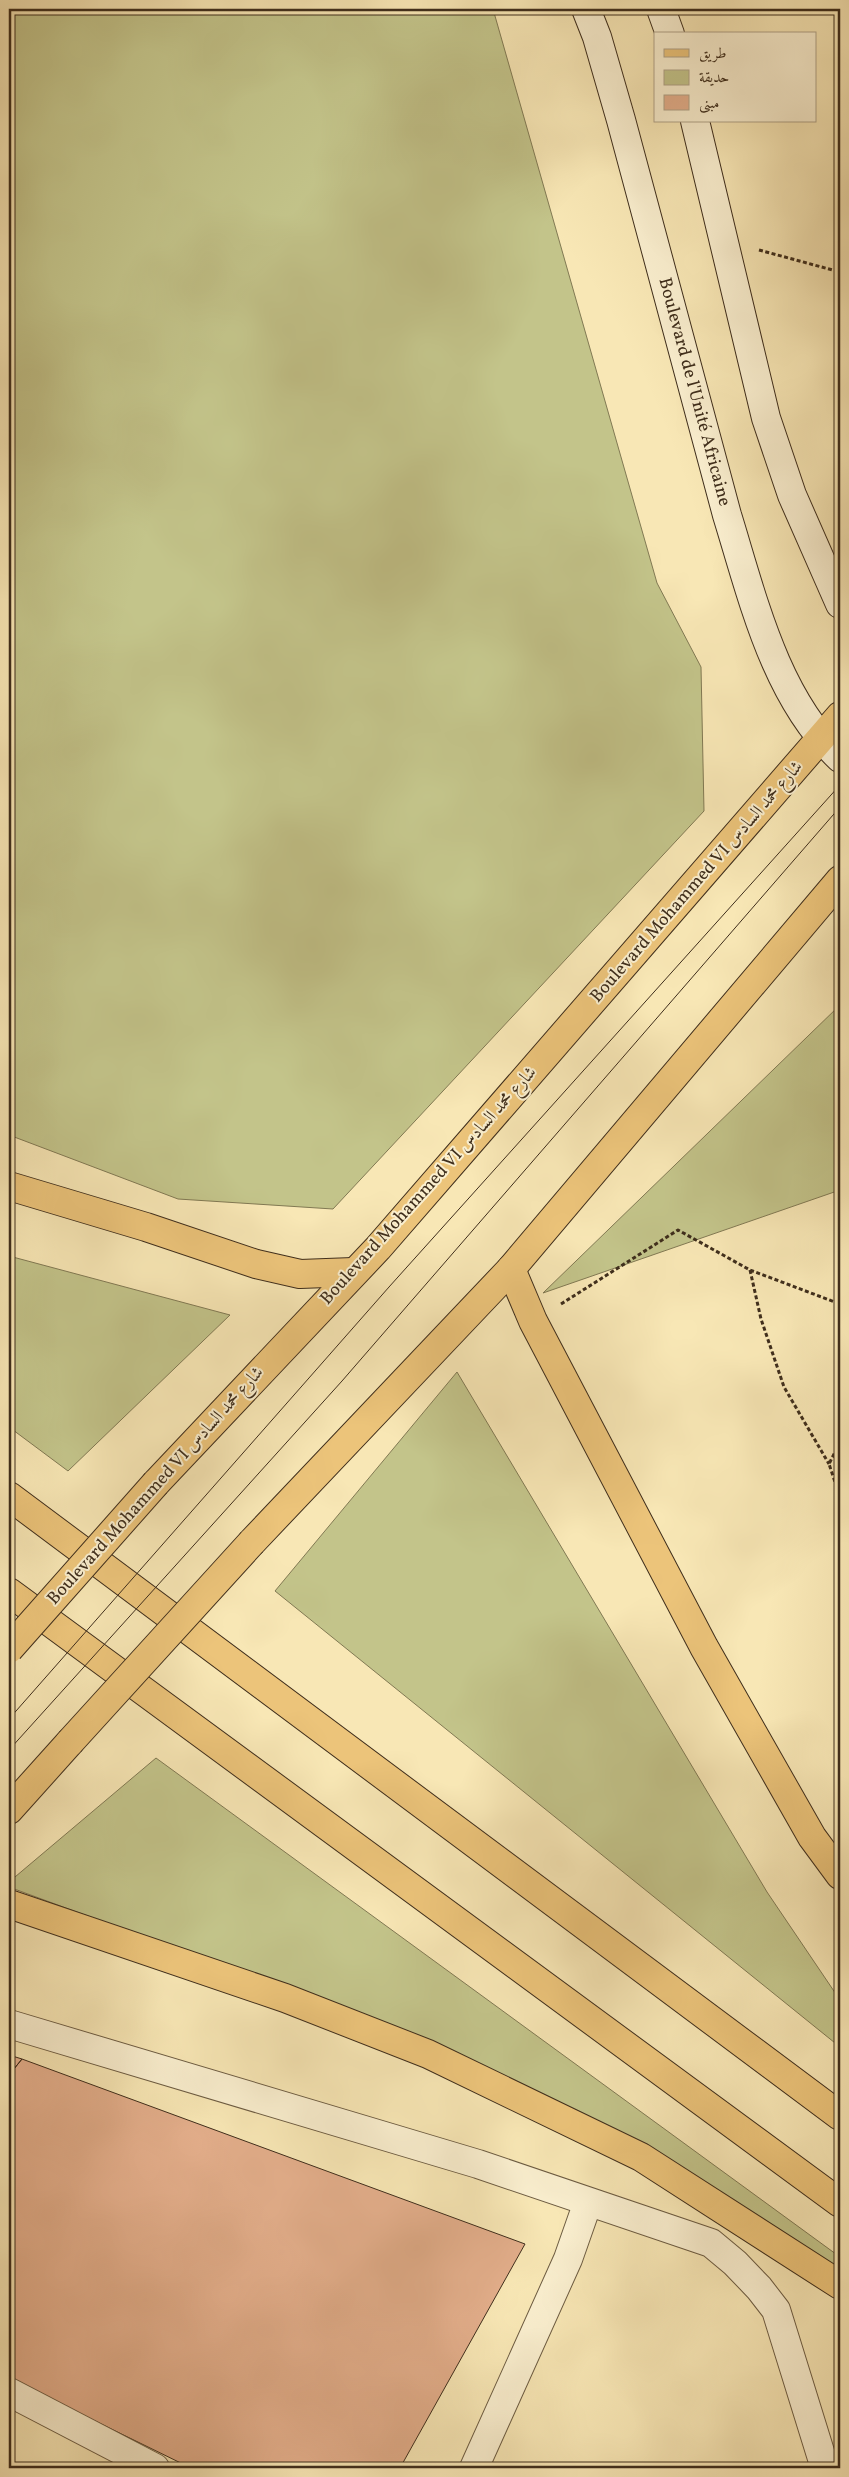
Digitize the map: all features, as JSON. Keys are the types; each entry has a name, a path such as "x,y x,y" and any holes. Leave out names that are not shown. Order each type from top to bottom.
{"main road":[{"name":"Boulevard Mohammed VI شارع محمد السادس","path":"9,1649 156,1483 384,1241 840,716"},
{"path":"9,1810 252,1542 511,1269 840,880"},
{"path":"9,1186 146,1227 256,1264 300,1274 353,1272"},
{"path":"511,1269 533,1321 704,1647 812,1837 840,1874"},
{"path":"9,1496 840,2116"},
{"path":"9,1592 840,2203"},
{"path":"9,1904 285,1998 428,2054 641,2157 840,2285"}],"street":[{"name":"Boulevard de l'Unité Africaine","path":"586,9 597,37 621,120 725,506 746,575 774,657 797,702 821,740 840,758"},
{"path":"662,9 669,32"},
{"path":"696,122 766,418 792,495 840,604"},
{"path":"9,2024 478,2164 711,2243 735,2263 759,2288 776,2310 825,2468"},
{"path":"474,2468 568,2259 588,2202"},
{"path":"9,2392 155,2468"}],"path":[{"path":"725,241 840,272"},
{"path":"533,1321 678,1230 750,1270 840,1304"},
{"path":"750,1270 761,1319 784,1387 829,1464 840,1497"},
{"path":"829,1464 840,1442"}],"green space":[{"path":"9,9 493,9 657,583 701,667 704,811 333,1209 178,1199 9,1135"},
{"path":"840,1005 840,1190 543,1293"},
{"path":"9,1256 230,1315 68,1471 9,1427"},
{"path":"457,1372 767,1892 840,2000 840,2047 275,1591"},
{"path":"156,1758 840,2257 840,2269 407,2034 9,1887 9,1882"}],"building":[{"path":"9,2055 22,2059 9,2075"},
{"path":"22,2059 525,2244 400,2468 191,2468 9,2379 9,2075"}],"tram line":[{"path":"9,1719 389,1287 840,785"},
{"path":"9,1750 342,1381 840,807"}]}
